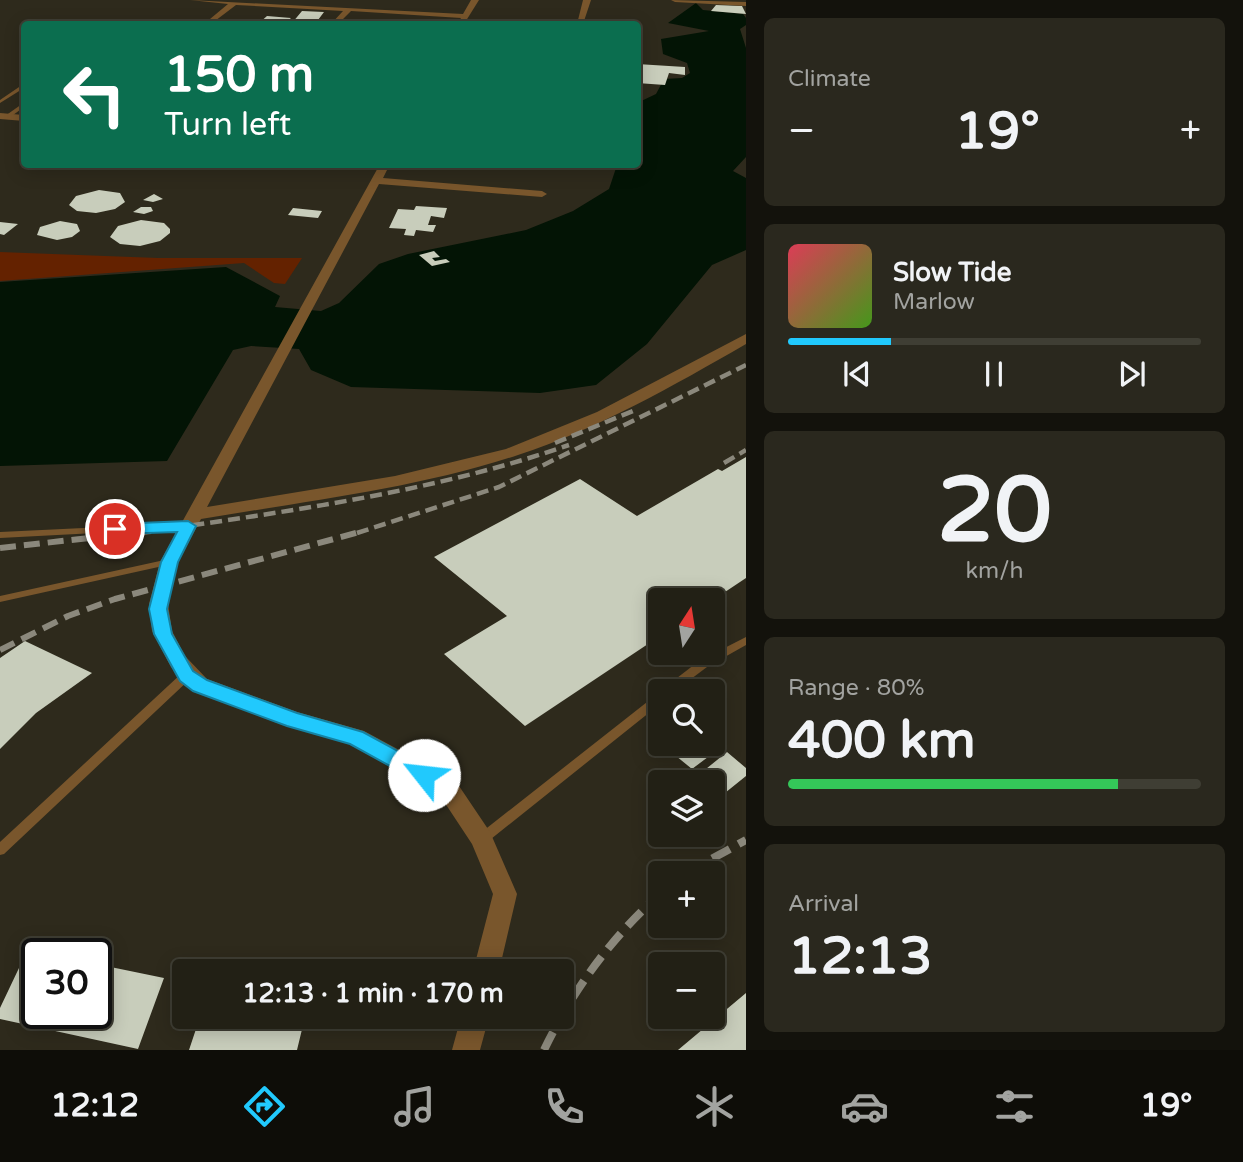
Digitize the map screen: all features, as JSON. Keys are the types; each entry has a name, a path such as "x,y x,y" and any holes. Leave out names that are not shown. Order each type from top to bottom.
{"street":[{"path":"194,0 466,16"},
{"path":"331,8 339,0"},
{"path":"463,21 475,0"},
{"path":"581,21 587,0"},
{"path":"675,0 746,4"},
{"path":"211,21 234,2"},
{"path":"337,21 349,9"},
{"path":"2,116 21,118"},
{"path":"383,168 314,300 169,562 158,609 163,634 186,676 200,685 294,720 356,737 447,787 482,839 505,894 489,959"},
{"path":"377,181 541,194"},
{"path":"191,521 418,475 514,451 650,392 746,338"},
{"path":"466,1050 472,1029"}],"lane":[{"path":"0,102 21,88"},
{"path":"2,116 21,106"},
{"path":"0,535 191,521"},
{"path":"0,599 169,562"},
{"path":"684,679 703,664 746,641"},
{"path":"0,850 186,676"},
{"path":"482,839 648,708"}],"shaded area":[{"path":"696,3 703,10 743,14 746,18 746,25 740,29 746,48 746,157 733,171 746,178 746,250 712,265 647,344 596,385 540,393 351,387 311,370 299,349 251,346 233,350 167,461 0,466 0,282 226,267 280,296 275,307 321,311 339,303 379,264 408,254 526,230 573,211 609,189 616,168 641,168 641,101 656,94 664,79 682,78 690,73 687,63 663,54 661,39 709,31 668,23"},
{"path":"0,252 158,258 302,258 285,284 274,283 244,263 0,281"}],"building":[{"path":"716,5 742,6 746,14 711,11"},
{"path":"302,11 324,12 317,21 294,21"},
{"path":"267,16 291,18 288,21 261,21"},
{"path":"641,64 685,67 685,75 669,73 665,85 641,83"},
{"path":"99,190 120,193 125,202 115,209 96,213 77,211 69,205 76,196"},
{"path":"154,194 163,199 153,202 143,200"},
{"path":"416,206 447,208 444,218 431,216 428,225 436,225 433,232 416,230 414,236 404,235 406,229 389,228 398,209 414,210"},
{"path":"141,207 151,207 153,211 144,214 133,212"},
{"path":"293,208 322,211 318,218 288,215"},
{"path":"141,220 164,223 170,233 160,241 140,246 120,244 110,237 118,226"},
{"path":"60,221 77,224 80,231 72,237 57,240 37,235 40,227"},
{"path":"0,222 18,224 4,235 0,234"},
{"path":"434,251 440,257 432,258 435,261 446,259 450,262 432,266 419,255"},
{"path":"746,457 746,578 725,592 725,588 648,588 648,644 525,726 444,654 507,616 434,557 580,479 637,516 718,469 722,471"},
{"path":"25,641 92,673 36,713 0,749 0,658"},
{"path":"727,752 746,768 746,776 725,793 725,770 705,770"},
{"path":"676,756 709,756 692,769"},
{"path":"21,964 21,1024 0,1019 0,1008"},
{"path":"112,967 164,978 138,1049 46,1029 112,1029"},
{"path":"746,993 746,1050 678,1050 703,1029 725,1029 725,1011"},
{"path":"196,1029 302,1029 297,1050 189,1050"}],"railway":[{"path":"357,533 499,487 746,365"},
{"path":"555,443 633,411"},
{"path":"139,533 302,509 410,488 517,462 569,445"},
{"path":"724,463 746,450"},
{"path":"0,548 151,531"},
{"path":"0,650 68,616 115,599 363,531"},
{"path":"708,861 746,840"},
{"path":"544,1050 567,1007 594,966 648,905"}],"route":[{"path":"115,529 188,526 169,562 158,609 163,634 186,676 200,685 294,720 356,737 424,775"}]}
